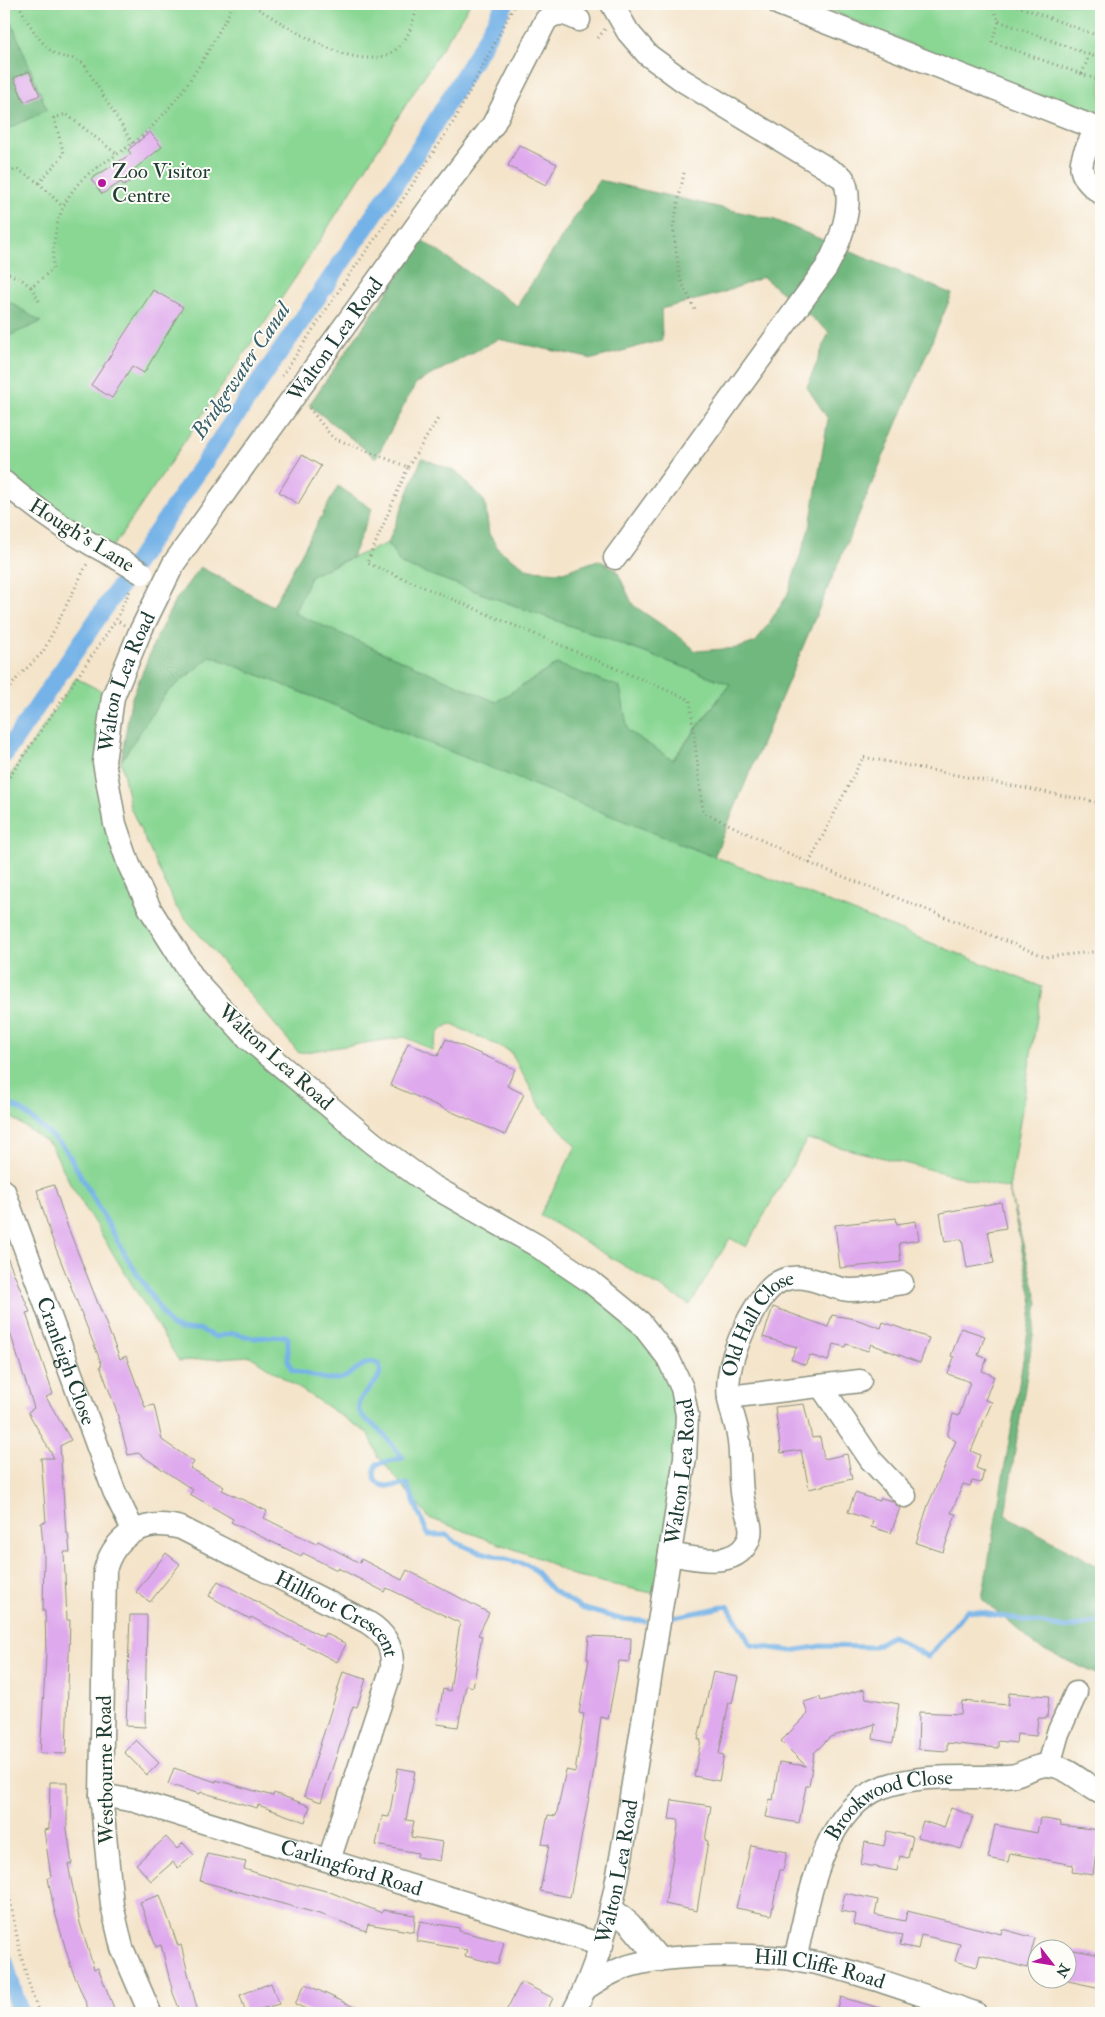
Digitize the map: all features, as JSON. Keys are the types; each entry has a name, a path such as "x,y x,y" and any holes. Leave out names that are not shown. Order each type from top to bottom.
{"street":[{"path":"612,4 628,32 648,55 682,80 843,178 847,196 844,226 835,252 826,268 615,558"},
{"path":"778,4 1099,129 1081,166 1082,174 1089,185 1101,193"},
{"name":"Walton Lea Road","path":"573,2013 586,1988 602,1944 611,1908 685,1458 687,1415 682,1388 668,1358 640,1322 591,1282 536,1245 429,1184 373,1143 249,1039 194,979 150,909 129,865 115,824 104,762 113,697 162,585 188,541 288,387 493,126 546,20 551,16 561,14 579,20"},
{"name":"Hough's Lane","path":"4,482 23,499 95,547 117,558 138,577 162,585"},
{"name":"Cranleigh Close","path":"4,1191 114,1491 134,1530"},
{"name":"Old Hall Close","path":"670,1554 722,1560 736,1554 747,1544 751,1533 743,1500 739,1436 729,1397 729,1374 734,1352 754,1310 773,1286 797,1277 849,1290 902,1283"},
{"name":"Old Hall Close","path":"729,1397 860,1382"},
{"path":"820,1386 870,1460 905,1496"},
{"name":"Hillfoot Crescent","path":"134,1530 161,1524 181,1528 367,1622 382,1632 387,1640 392,1657 392,1668 329,1860"},
{"name":"Westbourne Road","path":"134,1530 125,1536 112,1551 105,1570 101,1796 116,1931 150,2013"},
{"path":"1076,1692 1058,1732 1048,1765 1066,1772 1101,1794"},
{"name":"Brookwood Close","path":"795,1960 822,1856 838,1826 859,1802 869,1794 881,1787 913,1780 1014,1775 1039,1766 1048,1765"},
{"name":"Carlingford Road","path":"101,1796 135,1801 602,1944"},
{"path":"611,1908 630,1924 660,1960"},
{"name":"Hill Cliffe Road","path":"586,1988 623,1968 660,1960 740,1957 795,1960 839,1969 975,2013"}],"path":[{"path":"19,4 44,45 52,52 60,56 75,58 85,66 133,144"},
{"path":"31,287 53,269 52,244 62,206 83,179 133,144 160,119 195,75 234,4"},
{"path":"250,4 334,50 370,59 380,59 399,48 407,38 414,20 417,4"},
{"path":"408,467 334,438 288,387 348,277 403,199 454,121 514,4"},
{"path":"991,4 999,21 992,42 1101,81"},
{"path":"1012,4 1101,37"},
{"path":"999,21 1101,59"},
{"path":"1082,74 1089,54"},
{"path":"39,183 64,154 54,118 66,114 118,155"},
{"path":"4,174 18,169 39,183 62,206"},
{"path":"684,174 673,228 680,278 696,310"},
{"path":"4,272 21,279 31,287 39,301"},
{"path":"439,417 408,467 367,563 690,700 703,812 809,863 1046,957 1101,950"},
{"path":"4,695 18,677 43,652 87,564"},
{"path":"4,785 116,620 138,577"},
{"path":"116,620 139,634"},
{"path":"809,863 863,756 1101,803"},
{"path":"4,1851 9,1892 20,1947 38,2013"}],"green space":[{"path":"4,4 470,4 306,262 111,550 4,478"},
{"path":"4,4 47,110 4,131"},
{"path":"815,4 1101,4 1101,118 965,67"},
{"path":"599,180 775,220 952,294 714,857 211,656 164,695 121,761 131,700 158,634 175,601 200,567 273,606 338,486 372,509 352,557 311,575 294,613 496,702 557,664 620,687 628,731 673,760 730,684 401,564 388,543 422,458 457,472 485,502 489,534 499,550 529,570 563,572 598,560 616,569 633,605 681,638 696,651 738,648 756,642 787,596 810,526 828,419 807,387 829,332 763,277 722,293 661,309 662,340 593,359 498,339 416,383 376,458 309,405 423,241 517,306"},
{"path":"4,298 41,322 4,338"},
{"path":"388,543 401,564 730,684 672,760 628,731 557,664 496,702 293,613 311,575"},
{"path":"211,656 1042,987 1009,1189 807,1139 746,1247 730,1238 690,1305 540,1215 576,1146 542,1109 510,1051 450,1024 439,1031 432,1050 405,1037 299,1053 176,907 130,807 121,761 164,695"},
{"path":"76,678 113,697 115,824 194,979 373,1143 591,1282 682,1388 664,1593 652,1593 573,1576 541,1559 429,1518 378,1456 369,1434 250,1356 179,1361 71,1185 51,1145 4,1112 4,785"},
{"path":"1009,1189 1038,1303 1005,1515 1101,1568 1101,1676 1039,1648 982,1599 1033,1303"}],"building":[{"path":"29,71 40,95 24,102 14,78"},
{"path":"150,132 162,147 132,171 136,176 124,186 121,182 102,194 91,179 131,154 128,150"},
{"path":"519,145 557,164 546,185 508,166"},
{"path":"153,290 183,307 144,373 132,366 112,398 91,385"},
{"path":"302,455 321,466 298,504 279,492"},
{"path":"446,1039 515,1069 507,1086 524,1094 505,1135 390,1085 408,1043 438,1056"},
{"path":"54,1185 67,1225 120,1359 126,1356 145,1407 154,1405 162,1440 194,1462 190,1468 224,1487 222,1490 267,1511 264,1518 316,1544 318,1541 360,1563 361,1559 402,1580 407,1570 489,1613 478,1635 482,1636 473,1687 466,1685 458,1727 437,1724 443,1689 450,1691 460,1623 387,1588 385,1592 303,1553 301,1556 231,1522 233,1519 190,1494 193,1490 138,1453 128,1455 116,1409 100,1366 102,1365 51,1236 37,1190"},
{"path":"1001,1202 1006,1228 988,1231 994,1263 967,1268 962,1239 945,1242 940,1213"},
{"path":"896,1218 897,1224 916,1221 919,1240 899,1243 901,1262 840,1268 835,1225"},
{"path":"4,1250 30,1312 26,1313 53,1394 46,1397 71,1440 60,1446 66,1533 68,1533 70,1552 64,1552 67,1620 70,1620 66,1754 40,1753 46,1656 45,1611 43,1611 44,1556 41,1523 46,1522 41,1458 54,1458 28,1412 34,1408 4,1314"},
{"path":"773,1307 828,1327 832,1315 855,1319 881,1328 883,1322 929,1338 920,1363 871,1344 868,1351 846,1344 845,1347 834,1344 828,1361 810,1355 805,1365 791,1359 797,1347 763,1337"},
{"path":"961,1328 985,1336 978,1355 987,1359 982,1371 994,1376 985,1400 992,1402 971,1451 980,1455 976,1468 984,1471 981,1483 972,1481 970,1486 963,1484 951,1513 956,1514 943,1552 916,1543 928,1505 956,1441 947,1436 953,1414 959,1416 970,1382 948,1374 954,1357 951,1356"},
{"path":"804,1404 812,1438 820,1437 824,1459 847,1454 852,1479 809,1489 801,1450 781,1453 775,1407"},
{"path":"855,1493 880,1501 881,1498 892,1501 900,1508 891,1533 871,1527 873,1521 848,1512"},
{"path":"166,1553 180,1564 150,1602 136,1592"},
{"path":"218,1581 323,1637 325,1633 346,1644 337,1662 251,1617 250,1619 209,1596"},
{"path":"130,1615 147,1615 145,1727 126,1726"},
{"path":"589,1636 631,1638 630,1662 619,1661 608,1719 601,1717 593,1776 570,1897 540,1891 549,1845 542,1844 548,1815 556,1816 566,1770 575,1772 584,1714 579,1713 589,1659 587,1659"},
{"path":"343,1672 366,1679 357,1707 353,1706 321,1802 304,1796"},
{"path":"713,1672 738,1677 732,1703 729,1702 719,1754 724,1755 719,1781 694,1776 701,1740 698,1739"},
{"path":"864,1689 866,1698 899,1704 893,1743 873,1739 875,1724 830,1737 814,1753 809,1786 806,1786 799,1823 766,1817 770,1799 773,1800 779,1762 806,1766 781,1741 808,1714 804,1702 820,1697 821,1701"},
{"path":"1009,1693 1049,1696 1047,1718 1038,1718 1036,1736 1017,1734 1016,1743 998,1741 998,1748 947,1743 947,1751 918,1749 919,1712 961,1714 962,1701 1008,1705"},
{"path":"136,1740 159,1763 147,1775 124,1752"},
{"path":"174,1768 216,1782 216,1780 273,1796 274,1793 310,1806 305,1822 258,1805 257,1808 168,1784"},
{"path":"398,1768 415,1771 406,1820 414,1821 411,1837 443,1842 440,1861 417,1857 418,1853 376,1845 382,1816 389,1817"},
{"path":"50,1782 67,1782 67,1829 72,1864 68,1864 80,1923 94,1969 98,1968 116,2013 90,2013 71,1967 54,1909 48,1878 51,1877 44,1830 49,1829"},
{"path":"672,1800 711,1806 705,1840 708,1841 697,1911 665,1904 679,1820 669,1819"},
{"path":"951,1808 973,1816 961,1849 918,1837 923,1821 944,1828"},
{"path":"1040,1818 1061,1822 1060,1825 1099,1830 1093,1875 1072,1872 1073,1865 1010,1853 1008,1862 988,1858 995,1825 1037,1833"},
{"path":"887,1831 913,1837 908,1858 900,1856 897,1871 861,1864 865,1842 884,1846"},
{"path":"166,1837 177,1849 183,1843 194,1855 178,1868 173,1862 151,1881 136,1864"},
{"path":"751,1845 787,1852 783,1870 780,1870 771,1915 736,1908"},
{"path":"207,1854 246,1862 244,1869 298,1886 299,1884 330,1892 382,1913 383,1910 415,1915 414,1932 368,1924 366,1931 323,1915 200,1881"},
{"path":"845,1893 878,1900 875,1915 905,1921 907,1911 1001,1934 1002,1929 1035,1938 1034,1940 1028,1940 1027,1968 980,1955 977,1967 955,1961 960,1944 921,1935 918,1949 900,1945 902,1935 854,1925 856,1914 841,1911"},
{"path":"160,1895 178,1946 181,1945 198,2013 181,2013 173,1993 161,1945 156,1947 140,1902"},
{"path":"420,1921 459,1928 459,1931 504,1942 498,1964 465,1956 467,1950 416,1941"},
{"path":"1078,1951 1101,1955 1101,1988 1078,1983"},
{"path":"521,1982 553,1998 546,2013 505,2013"},
{"path":"271,1983 279,2004 246,2013 240,1995"},
{"path":"305,1984 367,2013 315,2013 295,2004"},
{"path":"841,1997 883,2009 882,2013 837,2013"}],"waterway":[{"name":"Bridgewater Canal","path":"4,755 417,152 480,49 505,4"},
{"path":"4,1101 23,1111 65,1148 129,1261 170,1325 182,1330 199,1329 216,1337 233,1333 253,1338 286,1336 288,1338 288,1360 292,1370 324,1378 343,1378 364,1364 379,1364 378,1378 361,1399 359,1405 360,1412 364,1418 383,1434 403,1458 377,1464 375,1479 378,1483 388,1486 407,1484 428,1535 447,1535 457,1543 474,1550 531,1566 552,1590 581,1608 620,1619 645,1621"},
{"path":"669,1618 728,1606 751,1645 791,1651 821,1646 873,1647 892,1636 928,1657 967,1610 1066,1628 1101,1621"},
{"name":"Bridgewater Canal","path":"4,1960 20,2013"}],"place":[{"name":"Zoo Visitor Centre","path":"102,183"}]}
